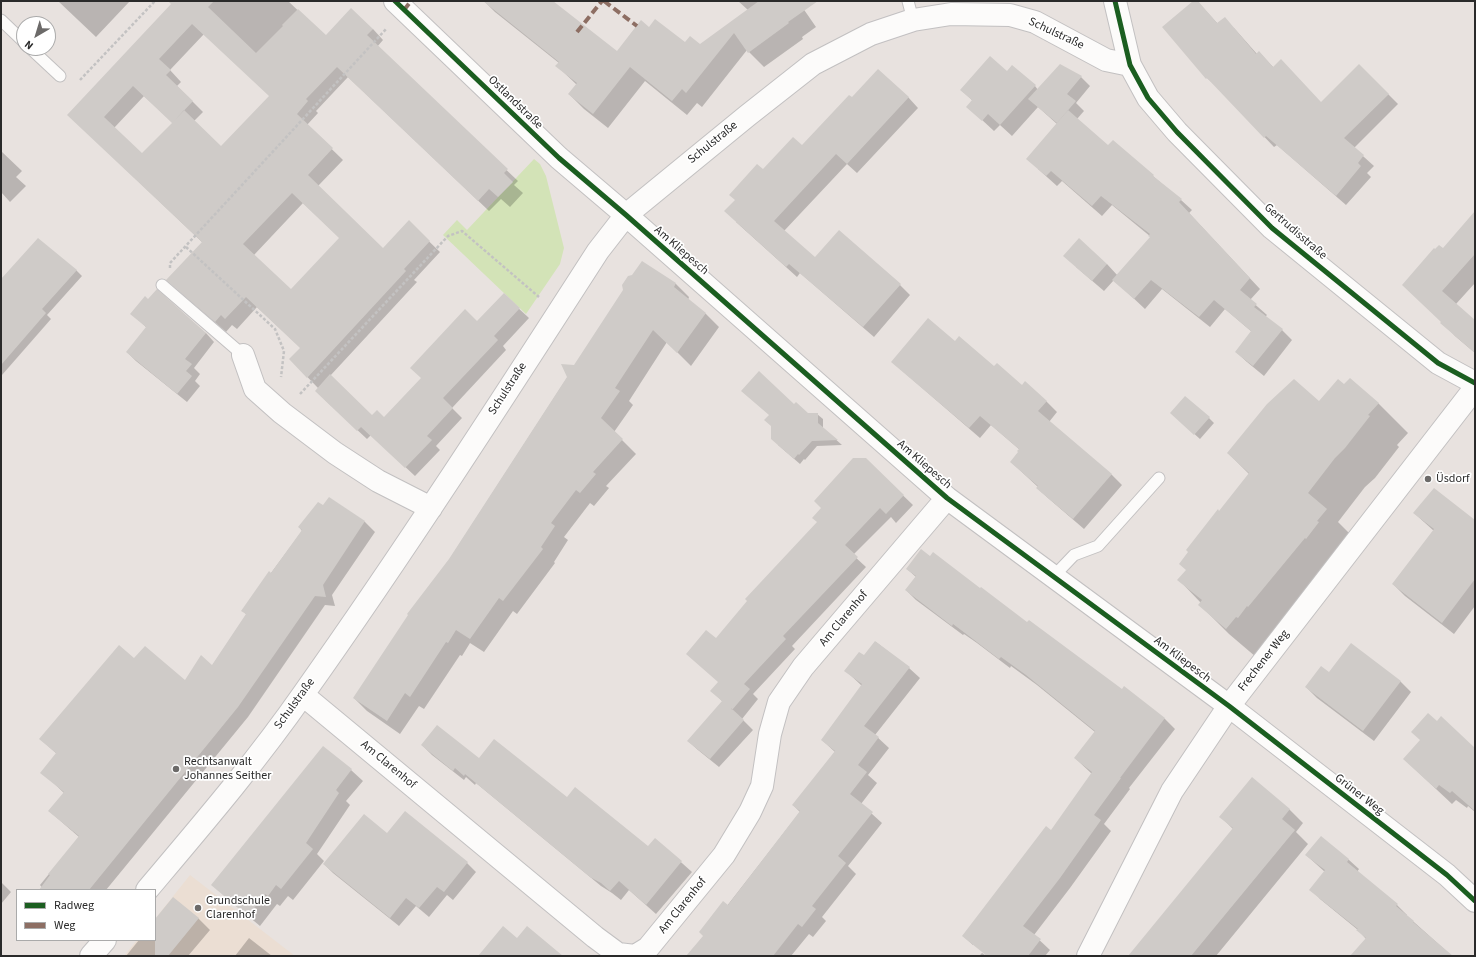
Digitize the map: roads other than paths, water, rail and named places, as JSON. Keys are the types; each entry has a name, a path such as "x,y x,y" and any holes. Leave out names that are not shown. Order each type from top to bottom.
{"street":[{"name":"Gertrudisstraße","path":"1115,1 1130,66 1148,98 1177,132 1272,228 1438,363 1475,383"},
{"name":"Ostlandstraße","path":"399,6 559,158 626,215"},
{"name":"Schulstraße","path":"148,889 223,799 303,695 431,508 598,251 626,215 813,64 871,34 910,11 951,14 1010,15 1035,22 1106,60 1130,66"},
{"name":"Am Kliepesch","path":"626,215 947,498 1229,706"},
{"path":"243,355 255,389 282,413 335,453 372,477 431,508"},
{"name":"Frechener Weg","path":"1088,956 1172,791 1229,706 1475,388"},
{"name":"Am Clarenhof","path":"303,695 595,938 618,954 635,956 648,948 724,855 750,812 762,786 770,734 778,702 803,667 947,498"},
{"name":"Grüner Weg","path":"1229,706 1447,875 1475,901"},
{"path":"91,956 104,941"}],"lane":[{"path":"1,20 16,34"},
{"path":"39,56 60,76"},
{"path":"162,285 243,355"},
{"path":"1053,577 1074,555 1098,546 1159,478"}],"place":[{"name":"Üsdorf","path":"1428,479"},
{"name":"Rechtsanwalt Johannes Seither","path":"176,769"},
{"name":"Grundschule Clarenhof","path":"198,908"}]}
